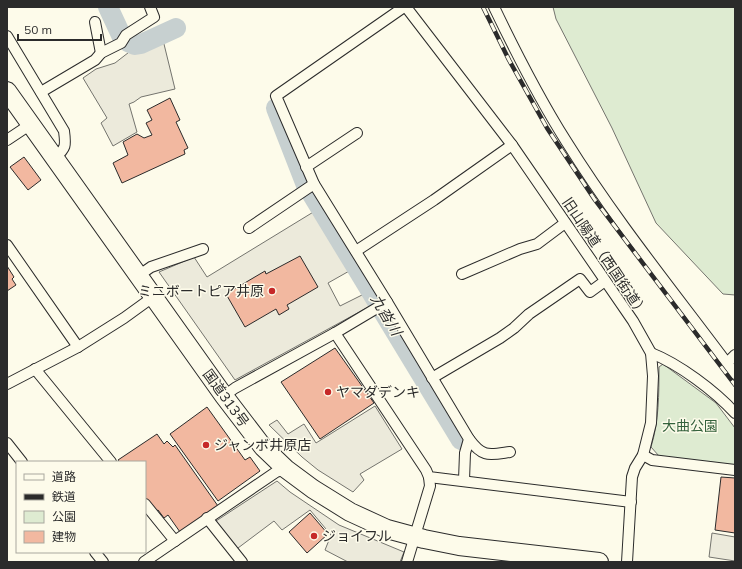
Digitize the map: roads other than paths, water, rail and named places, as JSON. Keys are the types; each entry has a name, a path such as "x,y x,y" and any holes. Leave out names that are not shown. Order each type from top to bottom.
{"highway":[{"name":"国道313号","path":"7,91 224,396 263,447 286,469 313,489 350,512 387,529 516,557 599,562"}],"street":[{"path":"41,92 95,60 101,53 124,39 154,17 149,7"},
{"name":"旧山陽道（西国街道）","path":"405,7 512,145 633,321 651,353 653,376 651,422 643,456 633,473 627,562"},
{"path":"405,7 276,96 314,184 356,251 382,305 432,378 469,439 477,450 489,455 510,452"},
{"path":"494,7 536,90 566,141 609,205 660,276 735,374"},
{"path":"95,22 101,53"},
{"path":"7,36 64,131 66,145 55,158"},
{"path":"7,140 31,124"},
{"path":"306,167 357,133"},
{"path":"356,251 434,200 512,145"},
{"path":"249,228 314,184"},
{"path":"462,274 520,249 537,244 565,223"},
{"path":"7,245 78,347"},
{"path":"138,276 151,267 203,249"},
{"path":"432,378 500,338 514,328 529,314 580,279 590,292 605,281"},
{"path":"7,384 78,347 124,318 153,297"},
{"path":"224,396 235,388 335,333 382,305"},
{"path":"335,333 426,470 429,477 430,486 407,562"},
{"path":"651,353 660,356 684,371 726,403 735,413"},
{"path":"727,363 735,355"},
{"path":"35,369 110,461"},
{"path":"464,480 465,453 469,439"},
{"path":"7,443 21,461"},
{"path":"643,456 652,460 735,470"},
{"path":"144,562 276,472 286,469"},
{"path":"429,477 464,480 631,502"},
{"path":"146,505 175,540"},
{"path":"207,518 242,562"},
{"path":"96,553 103,562"}],"waterway":[{"name":"九沓川","path":"108,7 121,35 128,42 135,45 141,44 176,28"},
{"name":"九沓川","path":"276,108 306,185"},
{"name":"九沓川","path":"310,191 461,440"}],"railway":[{"path":"483,7 509,60 547,128 595,200 735,385"}],"place":[{"name":"ミニボートピア井原","path":"272,291"},
{"name":"ヤマダデンキ","path":"328,392"},
{"name":"ジャンボ井原店","path":"206,445"},
{"name":"ジョイフル","path":"314,536"}],"park label":[{"name":"大曲公園","path":"690,426"}]}
